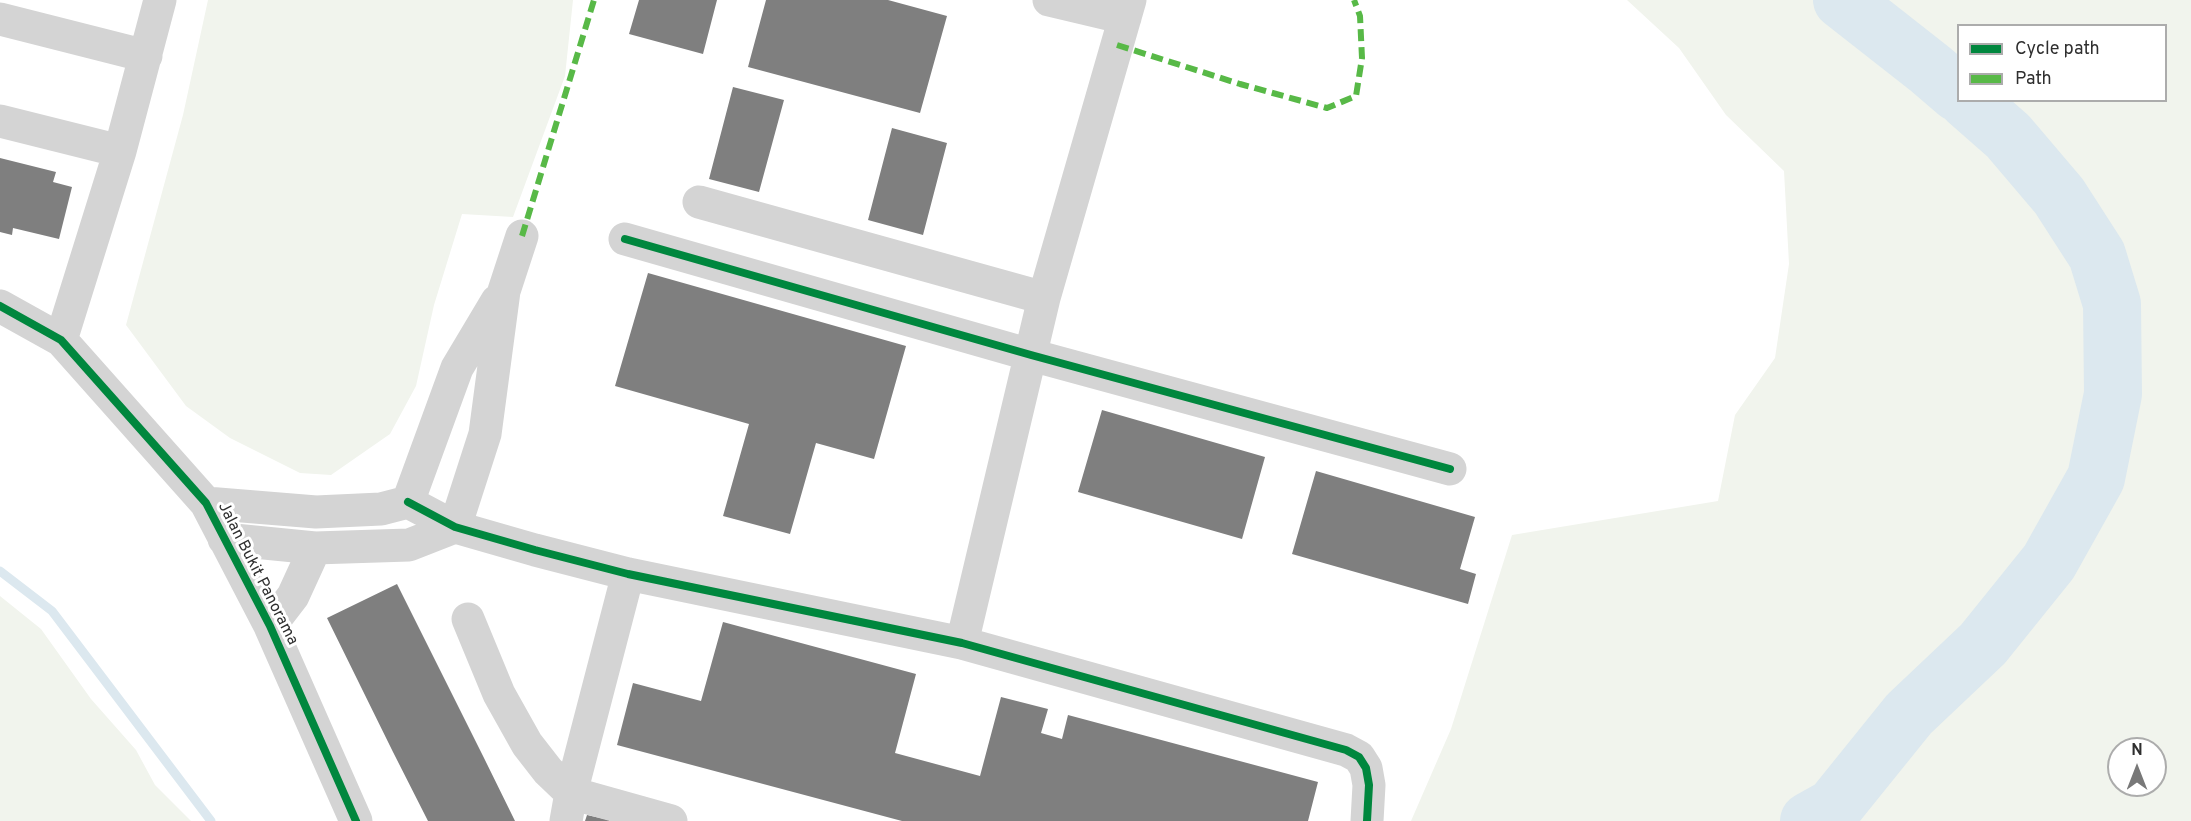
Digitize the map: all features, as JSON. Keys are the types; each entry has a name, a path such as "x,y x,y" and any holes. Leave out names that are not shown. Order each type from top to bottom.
{"street":[{"path":"61,340 120,151 160,0"},
{"path":"962,643 1044,298 1127,9 1049,0"},
{"path":"0,19 146,56"},
{"path":"0,122 120,151"},
{"path":"699,202 1044,298"},
{"path":"455,527 485,434 504,291 522,236"},
{"path":"625,238 1031,355 1450,469"},
{"path":"504,291 457,368 408,502 455,527 535,550 628,574 962,643 1346,750 1359,757 1366,768 1369,785 1367,821"},
{"name":"Jalan Bukit Panorama","path":"0,306 61,340 206,503 270,626 356,821"},
{"name":"Jalan Bukit Panorama","path":"206,503 316,512 381,509 408,502"},
{"name":"Jalan Bukit Panorama","path":"224,539 315,548 410,545 455,527"},
{"path":"270,626 293,597 315,548"},
{"path":"568,807 628,574"},
{"path":"468,619 499,694 527,744 548,771 568,807"},
{"path":"568,807 671,821"}],"shaded area":[{"path":"208,0 573,0 565,76 513,217 462,214 434,305 416,386 390,434 331,475 300,473 230,438 186,406 126,325 183,115"},
{"path":"1627,0 2191,0 2191,821 1411,821 1451,729 1512,535 1718,501 1735,415 1775,358 1789,264 1784,171 1726,115 1679,48"},
{"path":"0,596 41,629 91,699 136,750 155,785 191,821 0,821"}],"building":[{"path":"639,0 717,0 703,54 629,34"},
{"path":"766,0 888,0 947,16 920,113 748,67"},
{"path":"733,87 784,100 759,192 709,179"},
{"path":"892,128 947,143 923,235 868,220"},
{"path":"0,158 56,172 53,182 72,187 59,239 13,228 12,235 0,232"},
{"path":"648,273 906,346 874,459 816,443 790,534 723,516 749,424 615,386"},
{"path":"1102,410 1265,457 1242,539 1078,492"},
{"path":"1316,471 1475,517 1460,569 1476,574 1468,604 1292,554"},
{"path":"397,584 515,821 428,821 393,752 327,618"},
{"path":"723,622 916,674 895,753 980,776 1001,697 1048,709 1041,733 1062,739 1068,715 1318,782 1308,821 902,821 617,745 633,683 701,701"},
{"path":"587,815 609,820 609,821 585,821"}],"waterway":[{"path":"1842,0 1957,92"},
{"path":"1809,821 1834,807 1909,714 1983,644 2049,562 2096,478 2113,394 2112,304 2097,255 2059,196 2008,136 1969,102"},
{"path":"0,571 52,611 211,821"}],"marked path":[{"path":"522,236 594,0"},
{"path":"1117,45 1240,84 1327,108 1356,96 1362,58 1360,16 1354,0"}],"cycle path":[{"path":"625,239 1031,355 1450,469"},
{"path":"0,306 61,340 206,503 270,626 356,821"},
{"path":"408,502 455,527 535,550 628,574 962,643 1346,750 1359,757 1366,768 1369,785 1367,821"}]}
